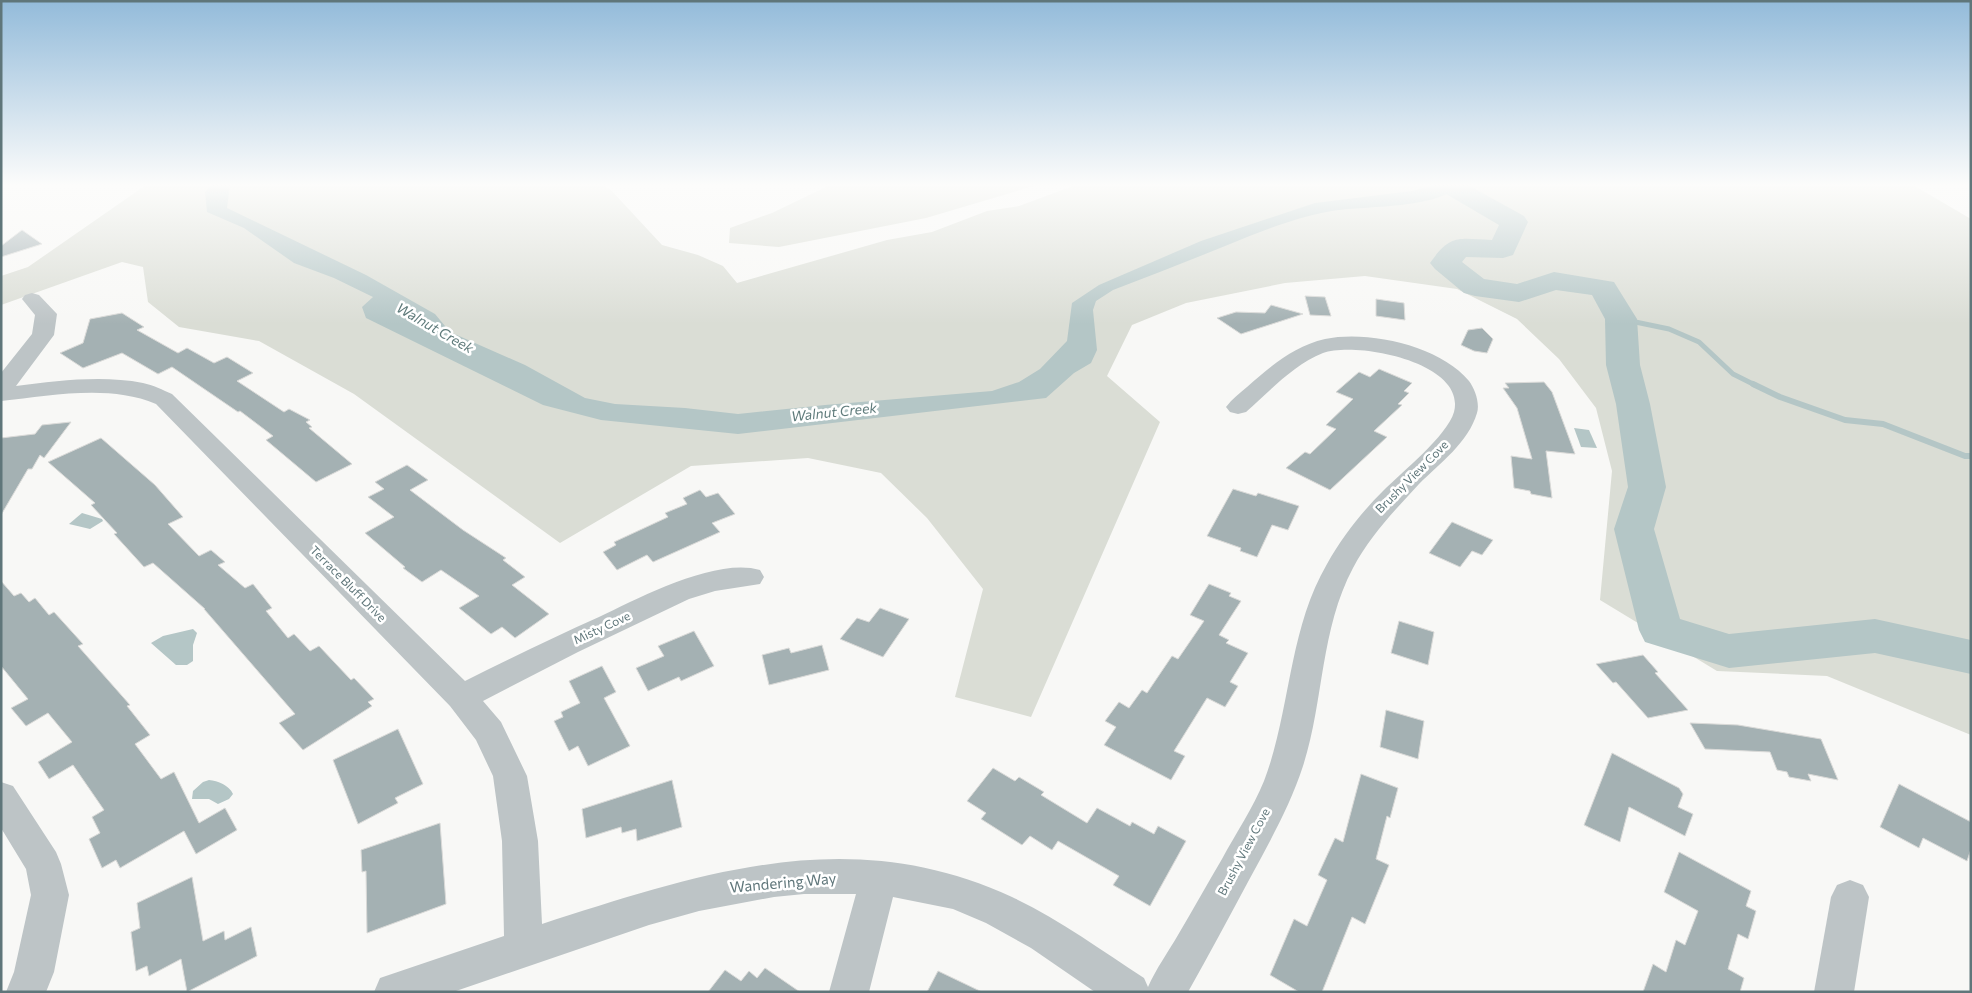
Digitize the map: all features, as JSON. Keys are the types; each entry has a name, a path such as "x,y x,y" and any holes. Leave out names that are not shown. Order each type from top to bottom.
{"street":[{"path":"1,389 43,335 46,314 32,299"},
{"name":"Brushy View Cove","path":"1166,992 1258,829 1280,783 1296,732 1316,625 1327,590 1344,556 1375,514 1461,425 1467,406 1462,386 1453,376 1441,368 1391,347 1356,342 1327,345 1306,352 1238,407"},
{"name":"Terrace Bluff Drive","path":"1,394 70,387 107,387 142,390 164,399 461,698 489,732 510,776 520,841 524,949"},
{"name":"Misty Cove","path":"461,698 567,644 679,592 714,581 750,577"},
{"path":"1,797 43,864 50,895 34,972 26,992"},
{"name":"Wandering Way","path":"394,992 650,908 713,890 767,881 845,877 879,878 954,892 981,902 1029,927 1130,992"},
{"path":"849,992 879,878"},
{"path":"1834,992 1850,897"}],"shaded area":[{"path":"79,231 649,231 662,245 698,255 723,266 737,283 887,240 934,231 1971,231 1971,735 1827,676 1717,671 1600,600 1612,471 1596,408 1559,359 1517,319 1457,289 1365,276 1285,283 1186,303 1132,325 1107,376 1160,422 1031,717 955,697 983,589 927,518 881,473 808,458 691,466 560,543 354,394 259,341 179,327 148,302 143,267 122,262 1,305 1,276 28,267"},
{"path":"730,231 858,231 779,247 729,243"}],"water":[{"name":"Walnut Creek","path":"249,231 275,231 366,275 435,314 450,332 525,365 585,398 615,404 685,408 738,414 992,391 1019,382 1040,369 1067,341 1072,303 1099,285 1201,241 1230,231 1261,231 1113,290 1096,301 1093,310 1097,350 1091,363 1074,373 1046,398 738,434 601,420 543,405 366,318 362,307 373,297 334,278 294,263"},
{"path":"1574,428 1589,430 1597,448 1581,447"},
{"path":"82,513 102,519 103,521 90,529 69,524"},
{"path":"193,629 197,633 193,645 193,661 187,665 176,665 151,643 163,636"},
{"path":"209,780 223,784 233,794 229,799 218,804 209,799 192,799 193,791 203,782"}],"building":[{"path":"20,231 24,231 42,244 1,257 1,246"},
{"path":"1305,296 1325,297 1331,316 1310,315"},
{"path":"1376,299 1404,303 1405,320 1376,316"},
{"path":"1271,305 1303,314 1241,334 1217,318 1236,312 1265,313"},
{"path":"122,313 144,327 137,330 178,353 187,348 214,363 227,357 253,373 237,381 284,412 289,409 310,420 306,422 312,427 309,428 352,464 316,482 266,440 273,436 240,411 238,412 172,367 158,374 122,353 83,368 60,353 83,343 90,319"},
{"path":"1482,328 1493,339 1487,353 1474,351 1461,345 1468,330"},
{"path":"1379,369 1412,383 1404,391 1409,393 1398,404 1402,405 1374,431 1387,437 1330,490 1286,468 1305,452 1310,454 1336,429 1326,425 1353,399 1336,392 1359,372 1370,377"},
{"path":"1544,382 1552,392 1575,454 1546,451 1552,498 1514,488 1511,456 1532,459 1517,408 1503,388 1509,388 1505,383"},
{"path":"71,422 44,458 40,455 32,469 28,469 1,515 1,438 35,434 42,425"},
{"path":"101,438 155,485 183,517 168,524 199,556 211,550 225,562 218,565 245,588 253,584 272,608 266,611 288,638 294,634 310,651 319,646 351,680 354,678 374,699 368,702 372,706 303,750 279,723 295,714 205,609 153,563 144,567 114,534 117,533 91,505 95,503 48,462"},
{"path":"407,465 428,480 410,490 463,530 506,558 503,560 525,577 512,585 549,614 515,638 502,627 491,634 459,608 479,596 441,570 422,582 403,568 405,567 365,533 394,517 368,497 384,489 375,482"},
{"path":"1233,489 1256,496 1258,493 1299,506 1288,530 1272,525 1257,557 1240,551 1241,548 1207,536"},
{"path":"700,490 706,497 718,493 735,514 712,523 720,532 653,562 647,555 617,570 603,552 616,545 614,542 668,517 665,513 687,504 683,498"},
{"path":"1452,522 1493,540 1482,555 1472,551 1460,567 1429,553"},
{"path":"1,581 14,596 21,593 29,602 35,598 49,615 54,612 83,644 78,646 130,705 127,706 150,735 135,744 161,779 174,772 199,823 225,808 237,830 196,854 184,831 120,868 116,860 102,868 89,839 100,833 92,817 104,810 73,765 49,779 38,762 72,742 48,713 26,726 11,708 28,699 1,666"},
{"path":"1209,584 1231,593 1229,596 1241,601 1219,635 1229,640 1226,643 1248,653 1230,682 1238,686 1225,707 1207,698 1174,751 1185,756 1171,780 1104,745 1116,727 1105,721 1119,702 1129,708 1142,690 1147,693 1172,656 1178,659 1204,621 1190,615"},
{"path":"880,608 909,619 883,657 840,639 857,618 869,622"},
{"path":"1399,621 1434,632 1428,665 1391,653"},
{"path":"694,631 714,666 681,681 679,677 648,691 636,668 664,656 658,646"},
{"path":"822,645 829,670 769,685 762,655 789,648 791,653"},
{"path":"1643,655 1658,672 1655,673 1688,710 1648,718 1616,682 1613,683 1596,664"},
{"path":"602,666 616,692 604,698 630,746 588,766 578,746 569,751 554,721 563,717 561,712 580,703 569,681"},
{"path":"1386,710 1424,721 1418,759 1380,747"},
{"path":"1690,723 1738,725 1821,739 1838,780 1808,774 1811,781 1789,777 1787,772 1777,770 1770,752 1705,749"},
{"path":"398,729 423,784 395,798 398,803 358,824 333,760"},
{"path":"1612,753 1679,788 1683,794 1678,807 1693,814 1685,836 1629,807 1620,842 1584,825"},
{"path":"993,768 1015,781 1019,777 1044,792 1041,795 1087,823 1097,808 1130,826 1132,822 1154,834 1158,826 1186,841 1150,906 1113,885 1119,876 1058,841 1052,850 1030,836 1022,845 981,819 986,813 967,801"},
{"path":"1361,774 1398,788 1390,818 1387,816 1376,859 1389,865 1365,924 1352,917 1322,992 1299,992 1270,975 1294,919 1307,926 1327,880 1318,875 1335,838 1343,842"},
{"path":"672,780 682,827 637,841 636,829 622,833 621,827 586,838 582,809"},
{"path":"1899,784 1971,822 1971,849 1967,861 1923,838 1919,848 1880,827"},
{"path":"440,823 446,904 367,933 366,871 362,872 361,850"},
{"path":"1679,852 1751,891 1746,906 1756,911 1748,939 1738,934 1728,969 1744,978 1740,992 1643,992 1653,964 1666,972 1676,940 1685,945 1698,911 1664,892"},
{"path":"192,877 203,941 224,931 225,940 251,927 257,956 187,992 181,959 149,976 147,966 136,971 131,932 140,928 137,903"},
{"path":"765,968 800,992 708,992 725,970 741,981 749,971 757,978"},
{"path":"938,971 982,992 927,992"}],"waterway":[{"path":"1510,231 1503,249 1458,248 1445,263 1475,287 1519,293 1554,281 1603,288 1621,319 1623,365 1633,404 1647,487 1634,529 1661,630 1729,651 1875,636 1971,657"},
{"path":"1621,319 1669,329 1699,342 1733,374 1753,384"},
{"path":"1753,384 1780,397 1845,420 1883,424 1965,456 1971,456"}]}
